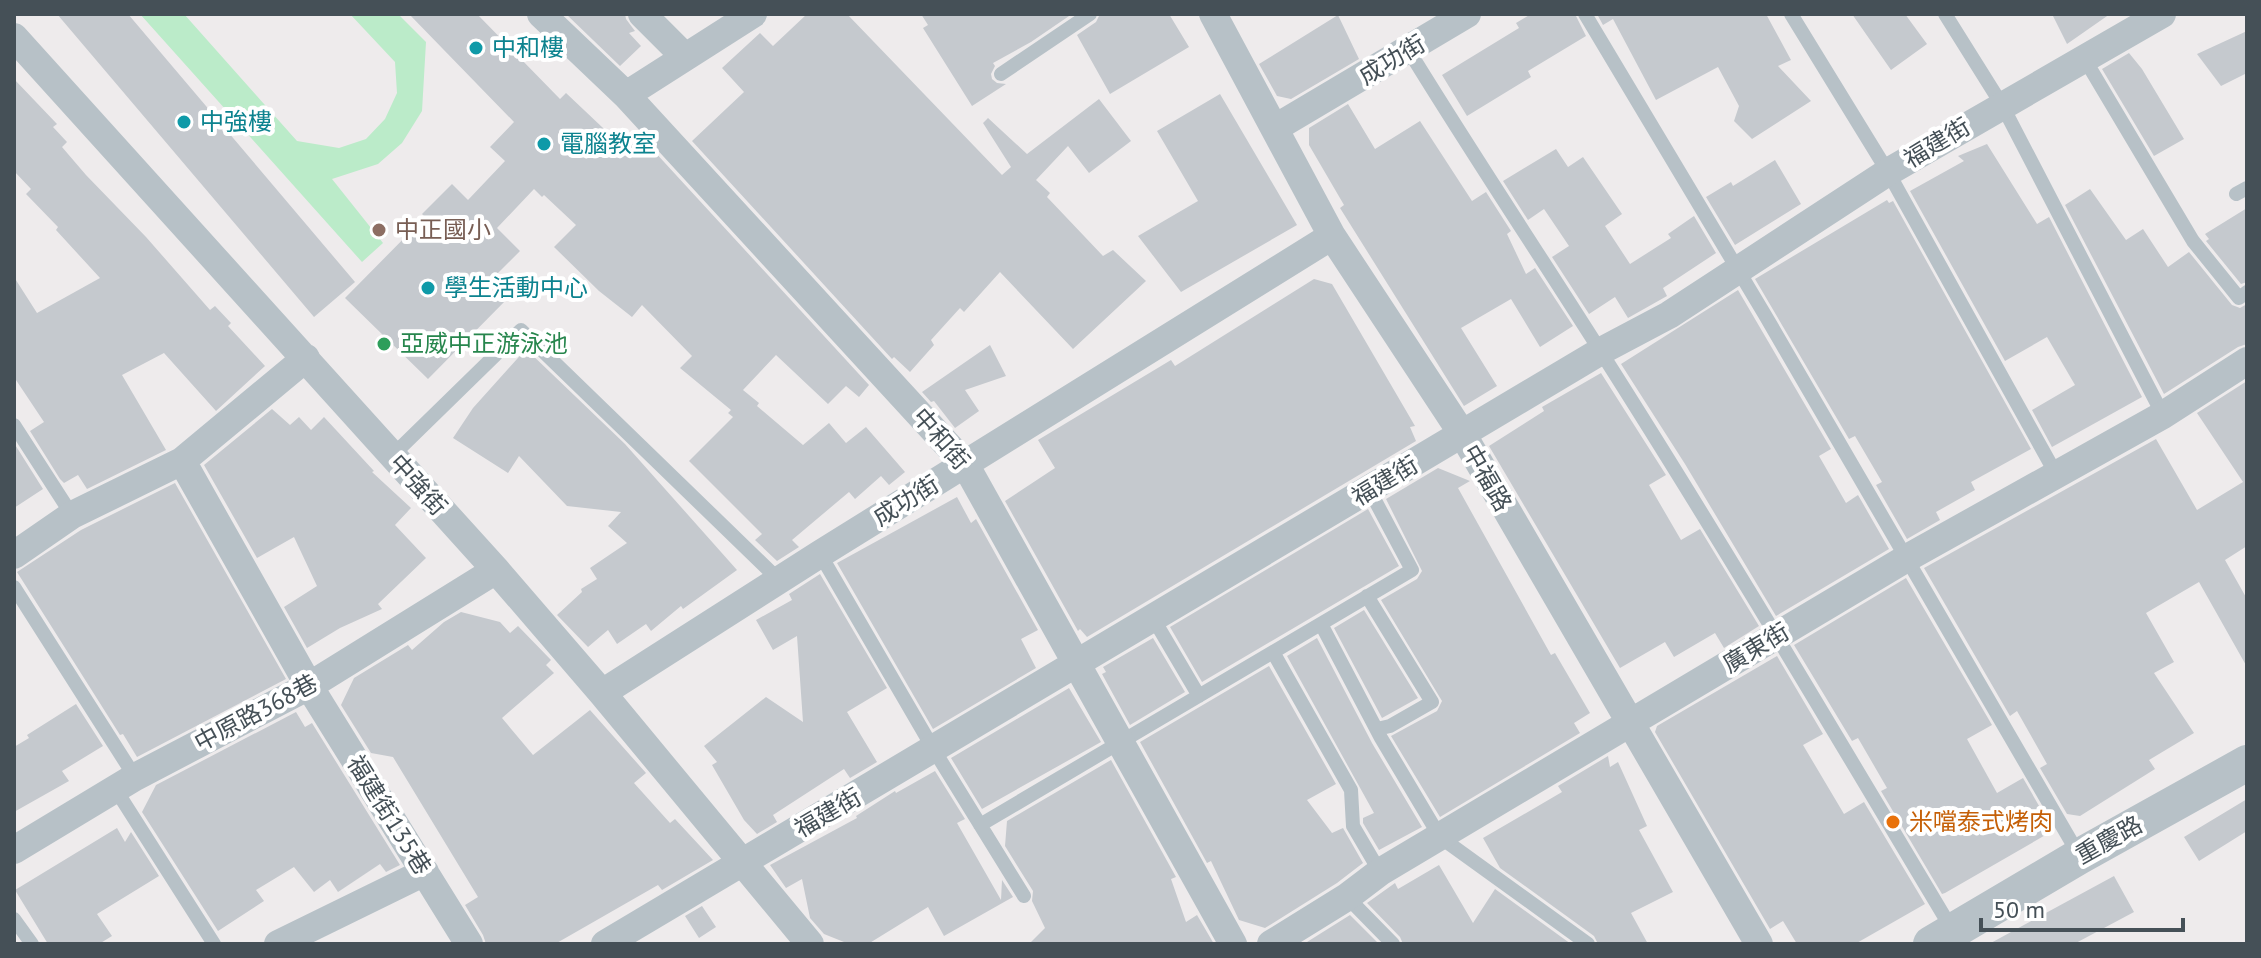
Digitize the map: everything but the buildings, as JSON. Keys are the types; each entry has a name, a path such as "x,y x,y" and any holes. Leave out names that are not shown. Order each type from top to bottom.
{"street":[{"name":"中和街","path":"541,14 626,95 965,464 1233,944"},
{"path":"642,14 685,57"},
{"path":"626,95 753,14"},
{"name":"中福路","path":"1213,14 1332,236 1463,435 1759,944"},
{"name":"成功街","path":"1275,128 1467,14"},
{"name":"福建街","path":"605,944 1601,351 1669,315 1888,172 2162,14"},
{"name":"中強街","path":"14,37 496,570 810,944"},
{"name":"成功街","path":"602,693 1332,236"},
{"path":"14,555 72,515 182,461 306,358"},
{"name":"廣東街","path":"1271,944 1347,897 1380,872 1907,558 2163,415 2247,361"},
{"name":"福建街135巷","path":"182,461 309,686 469,944"},
{"name":"中原路368巷","path":"14,850 125,784 309,686 496,570"},
{"name":"重慶路","path":"1942,938 2080,856 2247,763"},
{"path":"278,944 425,872"}],"lane":[{"path":"1001,74 1090,14"},
{"path":"1585,14 2080,856"},
{"path":"1791,14 1888,172 2056,474"},
{"path":"1945,14 2002,105 2163,415"},
{"path":"1409,51 1484,173 1601,351 1777,636 1942,938"},
{"path":"2084,58 2193,241 2239,298 2247,292"},
{"path":"392,456 521,330 779,580"},
{"path":"14,425 72,515"},
{"path":"980,825 1412,570 1370,491"},
{"path":"820,554 934,750 1024,896"},
{"path":"14,587 214,944"},
{"path":"1367,596 1432,702 1390,726 1377,729"},
{"path":"1153,618 1199,696"},
{"path":"1321,624 1440,837 1588,944"},
{"path":"1273,652 1351,790 1353,826 1380,872"},
{"path":"1347,897 1393,944"},
{"path":"14,919 32,944"}],"green space":[{"path":"140,14 184,14 297,141 339,148 366,139 385,119 397,93 395,62 350,14 398,14 426,42 422,111 402,143 378,164 332,179 383,243 362,262"}],"place":[{"name":"中和樓","path":"476,48"},
{"name":"中強樓","path":"184,122"},
{"name":"電腦教室","path":"544,144"},
{"name":"中正國小","path":"379,230"},
{"name":"學生活動中心","path":"428,288"},
{"name":"亞威中正游泳池","path":"384,344"},
{"name":"米噹泰式烤肉","path":"1893,822"}]}
